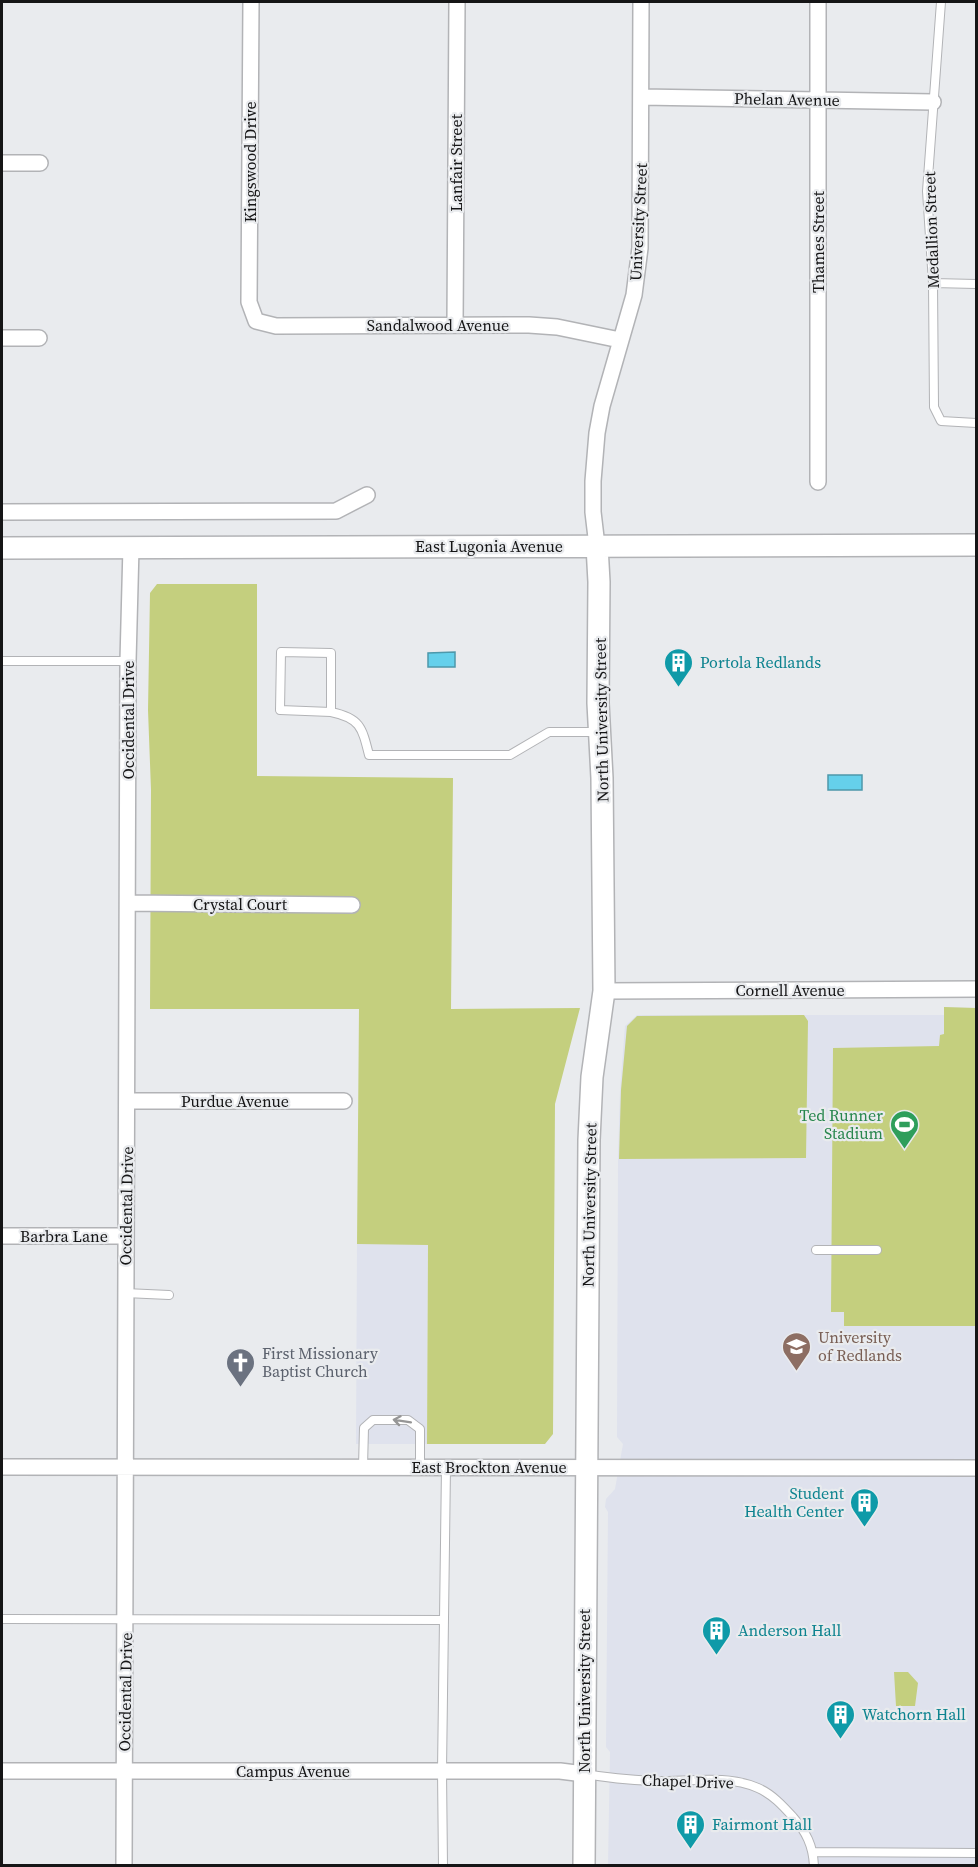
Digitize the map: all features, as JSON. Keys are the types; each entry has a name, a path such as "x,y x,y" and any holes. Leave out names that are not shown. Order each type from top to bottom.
{"street":[{"name":"Kingswood Drive","path":"251,2 249,302 256,321"},
{"name":"Lanfair Street","path":"456,324 457,2"},
{"name":"University Street","path":"597,546 593,512 593,481 597,433 602,406 634,295 640,248 641,2"},
{"name":"Thames Street","path":"818,2 818,482"},
{"name":"Phelan Avenue","path":"641,97 933,102"},
{"path":"2,163 40,163"},
{"name":"Sandalwood Avenue","path":"256,321 276,326 529,325 557,327 620,340"},
{"path":"2,338 39,338"},
{"path":"2,512 336,511 367,495"},
{"name":"East Lugonia Avenue","path":"2,548 976,545"},
{"name":"North University Street","path":"584,1866 590,1107 604,991 597,546"},
{"name":"Occidental Drive","path":"124,1866 128,661 131,547"},
{"name":"Crystal Court","path":"128,903 352,905"},
{"name":"Cornell Avenue","path":"604,991 976,989"},
{"name":"Purdue Avenue","path":"127,1101 344,1101"},
{"name":"Barbra Lane","path":"2,1236 126,1236"},
{"name":"East Brockton Avenue","path":"2,1467 976,1468"},
{"name":"Campus Avenue","path":"2,1771 560,1771 584,1774"}],"lane":[{"name":"Medallion Street","path":"941,2 927,191 933,283 934,407 941,421 976,423"},
{"path":"933,283 976,284"},
{"path":"331,712 331,652 281,652 280,710 331,712 348,716 362,728 369,755 510,755 549,732 599,732"},
{"path":"2,661 128,661"},
{"path":"816,1250 877,1250"},
{"path":"125,1293 170,1294"},
{"path":"363,1467 364,1428 373,1420 408,1420 420,1429 420,1467"},
{"path":"443,1866 443,1620 446,1467"},
{"path":"2,1619 443,1620"},
{"name":"Chapel Drive","path":"584,1774 653,1780 739,1782 757,1788 771,1796 801,1826 813,1852"},
{"path":"814,1866 813,1852 976,1853"}],"shaded area":[{"name":"University of Redlands","path":"944,1007 976,1008 976,1865 608,1865 610,1752 606,1747 608,1512 605,1507 606,1499 615,1489 623,1444 617,1437 618,1160 625,1026 637,1015 944,1015"},
{"path":"357,1244 428,1244 427,1444 356,1444"}],"green space":[{"path":"157,584 257,584 257,776 453,778 451,1009 580,1008 555,1104 553,1434 545,1444 427,1444 428,1245 357,1244 359,1009 150,1009 151,790 148,710 150,593"},
{"name":"Ted Runner Stadium","path":"944,1007 976,1008 976,1326 844,1326 844,1312 831,1312 833,1048 939,1046 940,1035 944,1034"},
{"path":"804,1015 808,1021 806,1158 619,1159 621,1090 627,1026 637,1016"},
{"path":"894,1672 908,1672 918,1683 915,1706 896,1706"}],"water":[{"path":"455,652 455,667 428,667 428,653"},
{"path":"828,775 862,775 862,790 828,790"}],"place":[{"name":"Portola Redlands","path":"679,688"},
{"name":"Ted Runner Stadium","path":"904,1150"},
{"name":"University of Redlands","path":"797,1372"},
{"name":"First Missionary Baptist Church","path":"241,1388"},
{"name":"Student Health Center","path":"865,1528"},
{"name":"Anderson Hall","path":"717,1656"},
{"name":"Watchorn Hall","path":"841,1740"},
{"name":"Fairmont Hall","path":"691,1850"}]}
